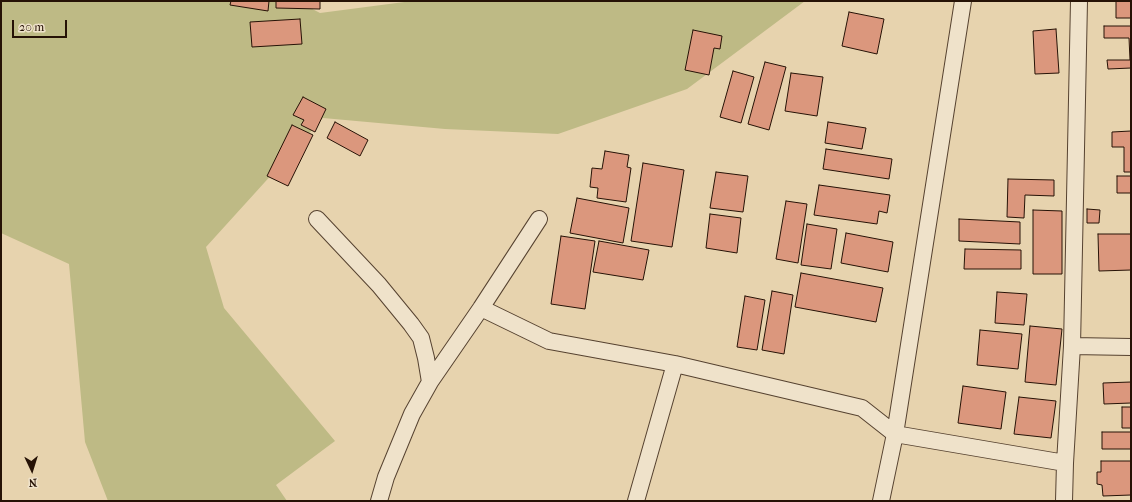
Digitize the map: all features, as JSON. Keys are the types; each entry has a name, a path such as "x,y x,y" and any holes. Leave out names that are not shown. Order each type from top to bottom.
{"street":[{"path":"881,501 895,434 963,1"},
{"path":"1064,501 1072,346 1079,1"},
{"path":"317,219 379,285 421,338 430,382"},
{"path":"379,501 386,477 412,414 430,382 481,308 539,219"},
{"path":"481,308 549,341 675,364 862,408 895,434 1065,463"},
{"path":"1072,346 1131,347"},
{"path":"636,501 675,364"}],"shaded area":[{"path":"1,1 297,1 320,13 412,1 805,1 687,89 558,134 445,129 323,118 206,247 224,308 335,441 276,485 287,501 108,501 85,442 69,264 1,233"}],"building":[{"path":"231,1 269,1 268,11 230,5"},
{"path":"276,1 320,1 320,9 276,8"},
{"path":"1116,1 1131,1 1131,18 1116,18"},
{"path":"849,12 884,19 877,54 842,46"},
{"path":"300,19 302,44 252,47 250,22"},
{"path":"1104,26 1131,26 1131,68 1108,69 1107,60 1130,60 1129,38 1104,38"},
{"path":"1056,29 1059,73 1035,74 1033,31"},
{"path":"693,30 722,36 720,49 714,48 709,75 685,70"},
{"path":"765,62 786,67 769,130 748,124"},
{"path":"733,71 754,77 741,123 720,117"},
{"path":"791,73 823,77 817,116 785,111"},
{"path":"303,97 326,109 315,132 301,125 304,120 293,115"},
{"path":"335,122 368,140 360,156 327,138"},
{"path":"828,122 866,128 862,149 825,143"},
{"path":"292,125 313,135 288,186 267,176"},
{"path":"1131,131 1131,172 1124,172 1124,147 1112,147 1112,132"},
{"path":"826,149 892,159 889,179 823,169"},
{"path":"605,151 629,155 627,167 631,168 626,202 597,198 598,188 590,187 592,168 602,169"},
{"path":"643,163 684,170 672,247 631,241"},
{"path":"716,172 748,176 743,212 710,208"},
{"path":"1117,176 1131,176 1131,193 1117,193"},
{"path":"1008,179 1054,180 1054,196 1025,195 1024,218 1007,217"},
{"path":"819,185 890,195 887,213 879,211 877,224 814,215"},
{"path":"577,198 629,208 623,243 570,233"},
{"path":"786,201 807,204 798,263 776,259"},
{"path":"1087,209 1100,210 1099,223 1087,223"},
{"path":"1033,210 1062,211 1062,274 1033,274"},
{"path":"710,214 741,218 737,253 706,248"},
{"path":"959,219 1020,222 1020,244 959,241"},
{"path":"807,224 837,229 831,269 801,265"},
{"path":"846,233 893,242 888,272 841,263"},
{"path":"1098,234 1131,234 1131,270 1099,271"},
{"path":"561,236 595,241 585,309 551,304"},
{"path":"599,241 649,250 643,280 593,272"},
{"path":"965,249 1021,250 1021,269 964,269"},
{"path":"801,273 883,288 876,322 795,307"},
{"path":"772,291 793,295 784,354 762,350"},
{"path":"997,292 1027,294 1024,325 995,323"},
{"path":"745,296 765,300 757,350 737,347"},
{"path":"1030,326 1062,329 1056,385 1025,382"},
{"path":"980,330 1022,334 1018,369 977,365"},
{"path":"1131,382 1131,403 1104,404 1103,383"},
{"path":"963,386 1006,392 1001,429 958,423"},
{"path":"1019,397 1056,401 1051,438 1014,434"},
{"path":"1122,407 1131,407 1131,428 1122,428"},
{"path":"1102,432 1131,432 1131,449 1102,449"},
{"path":"1101,461 1131,461 1131,495 1103,496 1102,485 1097,484 1097,472 1101,472"}]}
